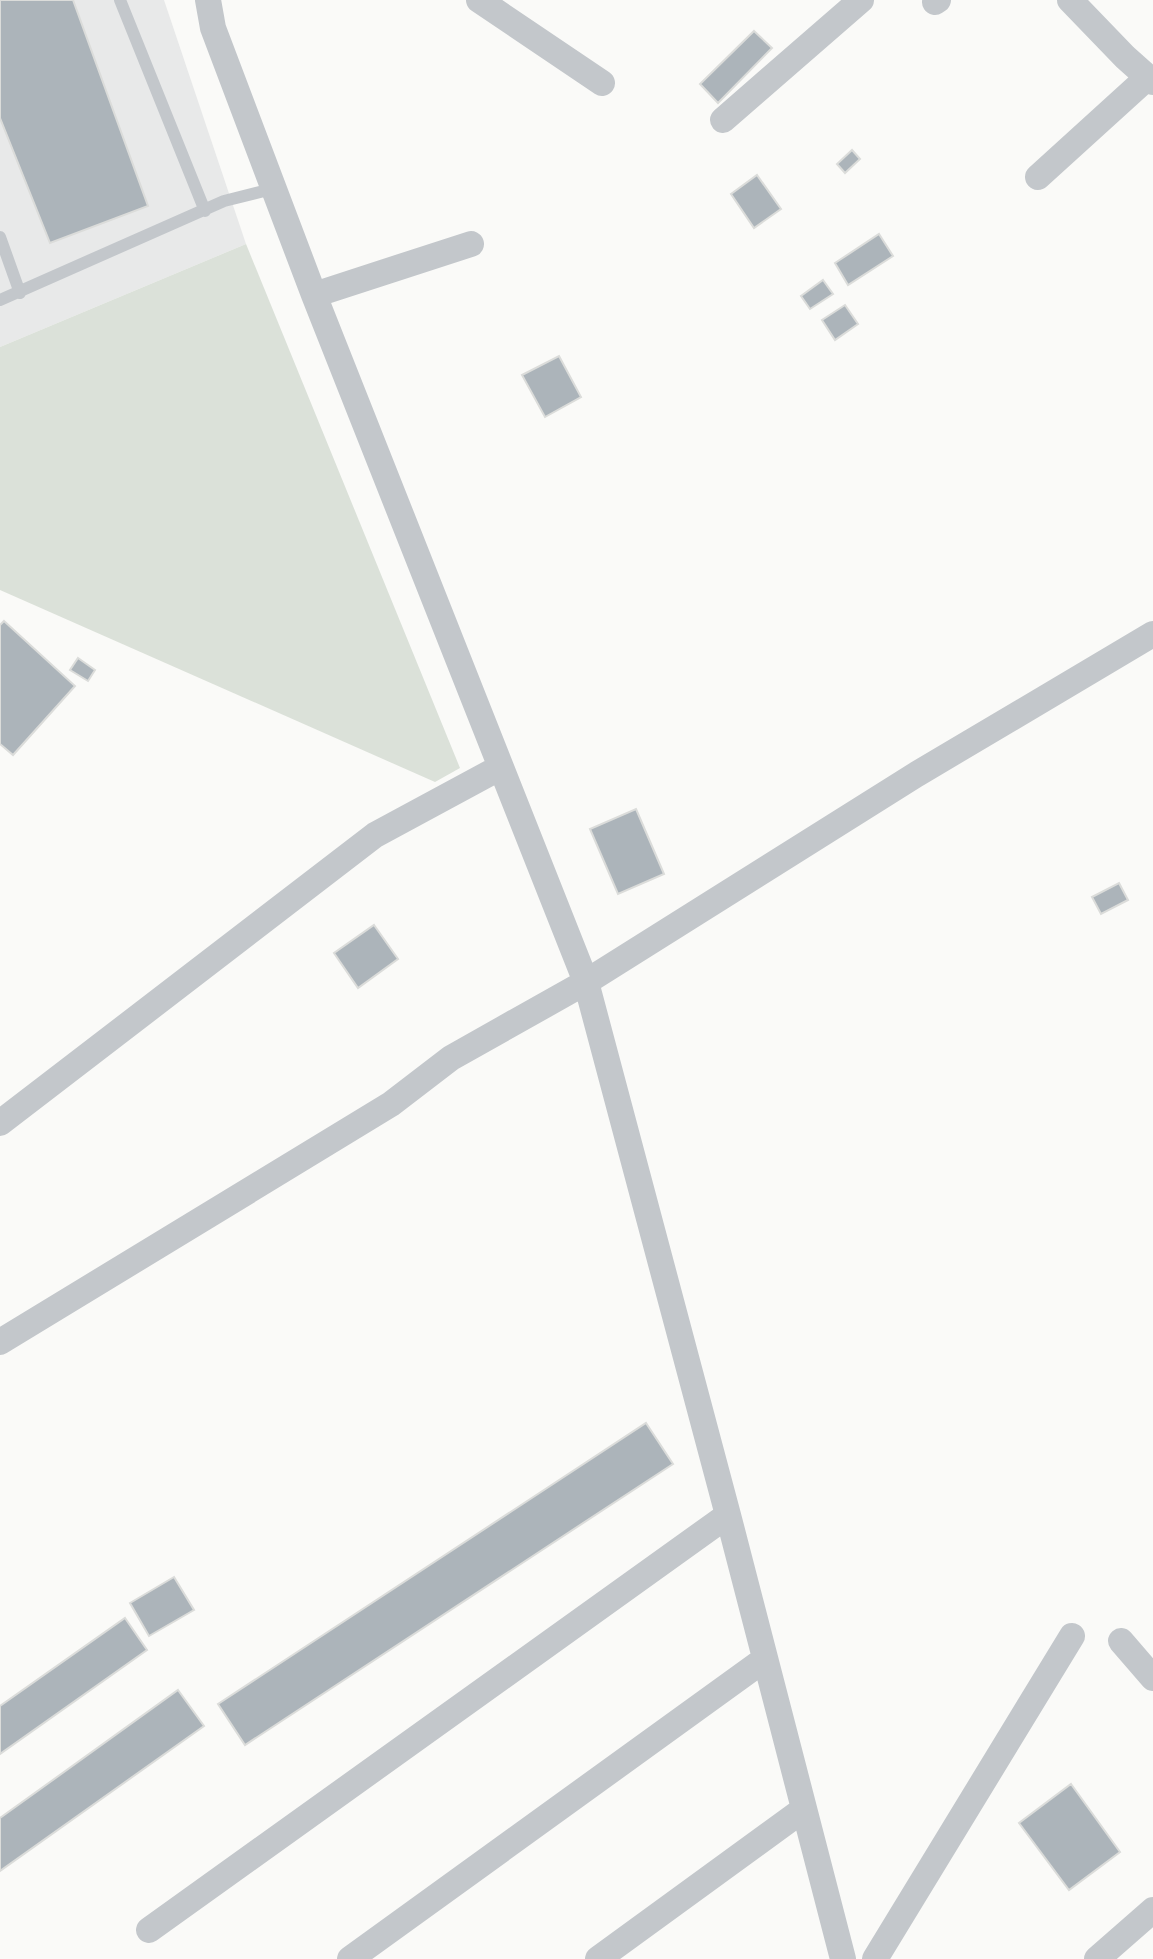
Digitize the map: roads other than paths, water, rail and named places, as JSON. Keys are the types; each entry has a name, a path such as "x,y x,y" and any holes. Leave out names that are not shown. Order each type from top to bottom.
{"street":[{"path":"208,0 213,28 272,189 499,768 586,982 728,1515 804,1809 838,1956"},
{"path":"479,0 602,83"},
{"path":"723,121 861,0"},
{"path":"1038,177 1151,79 1125,57 1070,0"},
{"path":"314,295 471,244"},
{"path":"0,1342 391,1104 451,1058 586,982 917,774 1153,634"},
{"path":"0,1123 374,835 499,768"},
{"path":"149,1930 728,1515"},
{"path":"875,1959 1072,1636"},
{"path":"1121,1641 1153,1678"},
{"path":"350,1959 765,1659"},
{"path":"598,1959 804,1809"},
{"path":"1097,1959 1153,1910"}],"lane":[{"path":"120,0 205,211"},
{"path":"0,300 224,201 272,189"},
{"path":"0,236 20,293"}]}
